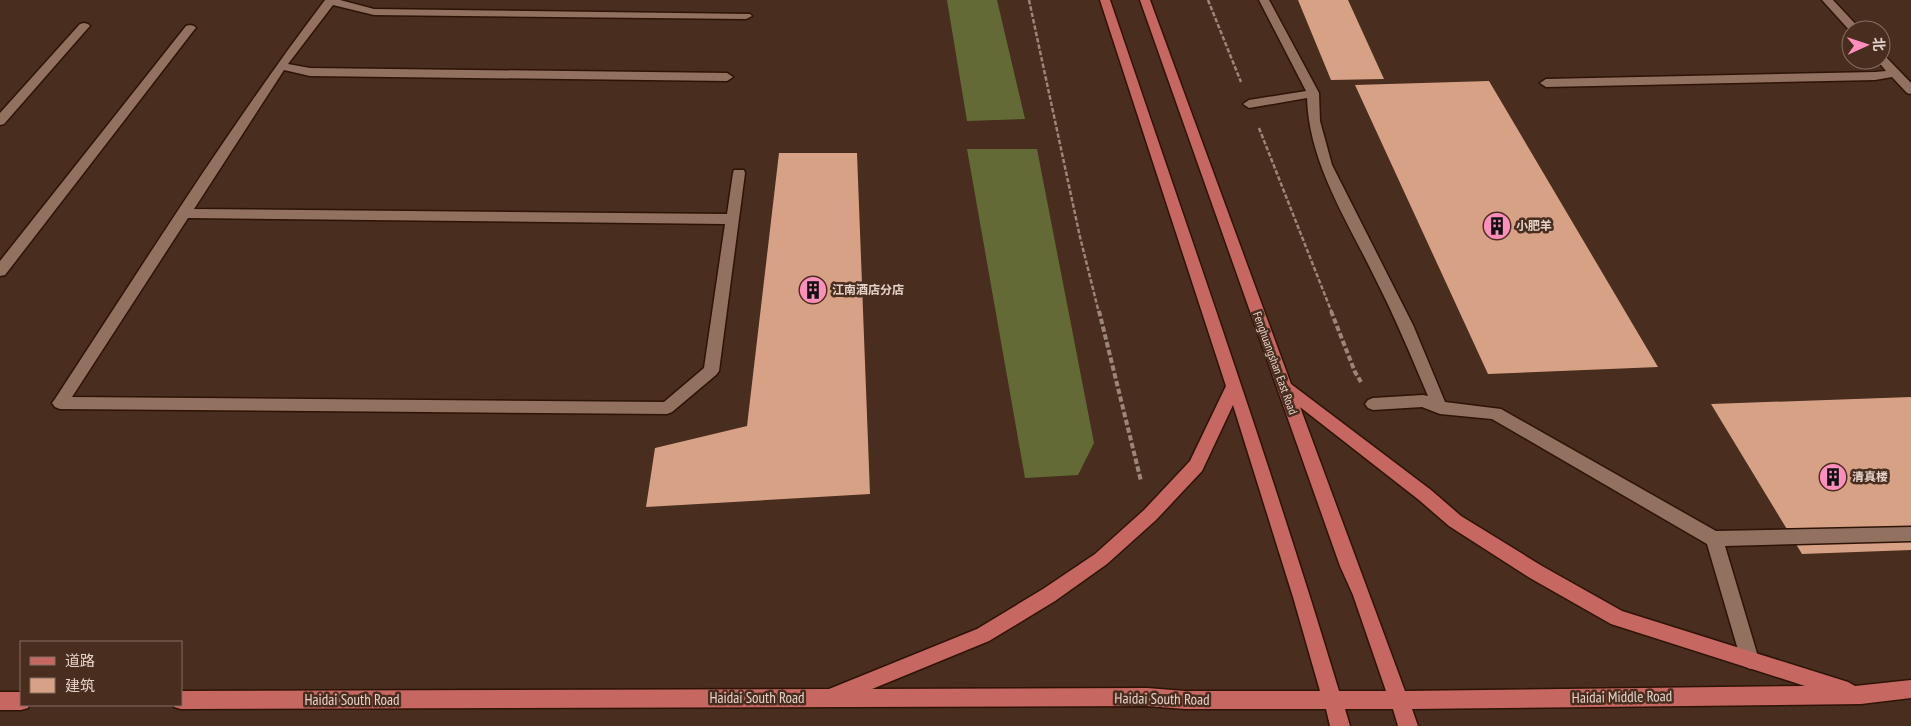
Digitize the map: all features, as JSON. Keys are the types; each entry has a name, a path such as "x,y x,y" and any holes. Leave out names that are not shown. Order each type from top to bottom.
{"main road":[{"path":"1105,0 1302,596 1340,726"},
{"name":"Fenghuangshan East Road","path":"1145,0 1283,386 1349,566 1362,595 1408,726"},
{"path":"827,698 983,635 1049,595 1101,559 1150,515 1196,466 1234,386"},
{"path":"1283,386 1425,495 1455,521 1536,572 1617,618 1861,695"},
{"name":"Haidai Middle Road","path":"1332,699 1861,695 1911,689"},
{"name":"Haidai South Road","path":"182,700 1332,699"},
{"path":"0,701 20,701"}],"street":[{"path":"739,173 711,371 667,408 60,403 281,66 331,0 374,12 746,16"},
{"path":"1264,0 1314,93 1314,121 1326,165 1406,325 1440,408"},
{"path":"1827,0 1846,20"},
{"path":"0,121 84,26"},
{"path":"0,271 190,28"},
{"path":"281,66 310,72 727,77"},
{"path":"1891,69 1911,90"},
{"path":"1546,83 1875,76 1895,73"},
{"path":"1249,104 1314,93"},
{"path":"184,213 734,219"},
{"path":"1373,404 1423,401 1440,408 1495,414 1714,539 1911,534"},
{"path":"1714,539 1750,660"}],"path":[{"path":"1028,0 1080,237 1150,515"},
{"path":"1208,0 1355,372 1373,404"}],"green space":[{"path":"947,0 997,0 1025,119 967,121"},
{"path":"967,149 1037,149 1094,443 1078,475 1025,478"}],"building":[{"path":"1298,0 1348,0 1384,79 1331,80"},
{"name":"小肥羊","path":"1489,81 1658,367 1488,374 1355,85"},
{"name":"江南酒店分店","path":"779,153 857,153 870,494 646,507 655,448 747,426"},
{"name":"清真楼","path":"1911,397 1911,550 1802,554 1711,404"}],"place":[{"name":"小肥羊","path":"1497,226"},
{"name":"江南酒店分店","path":"813,290"},
{"name":"清真楼","path":"1833,477"}]}
